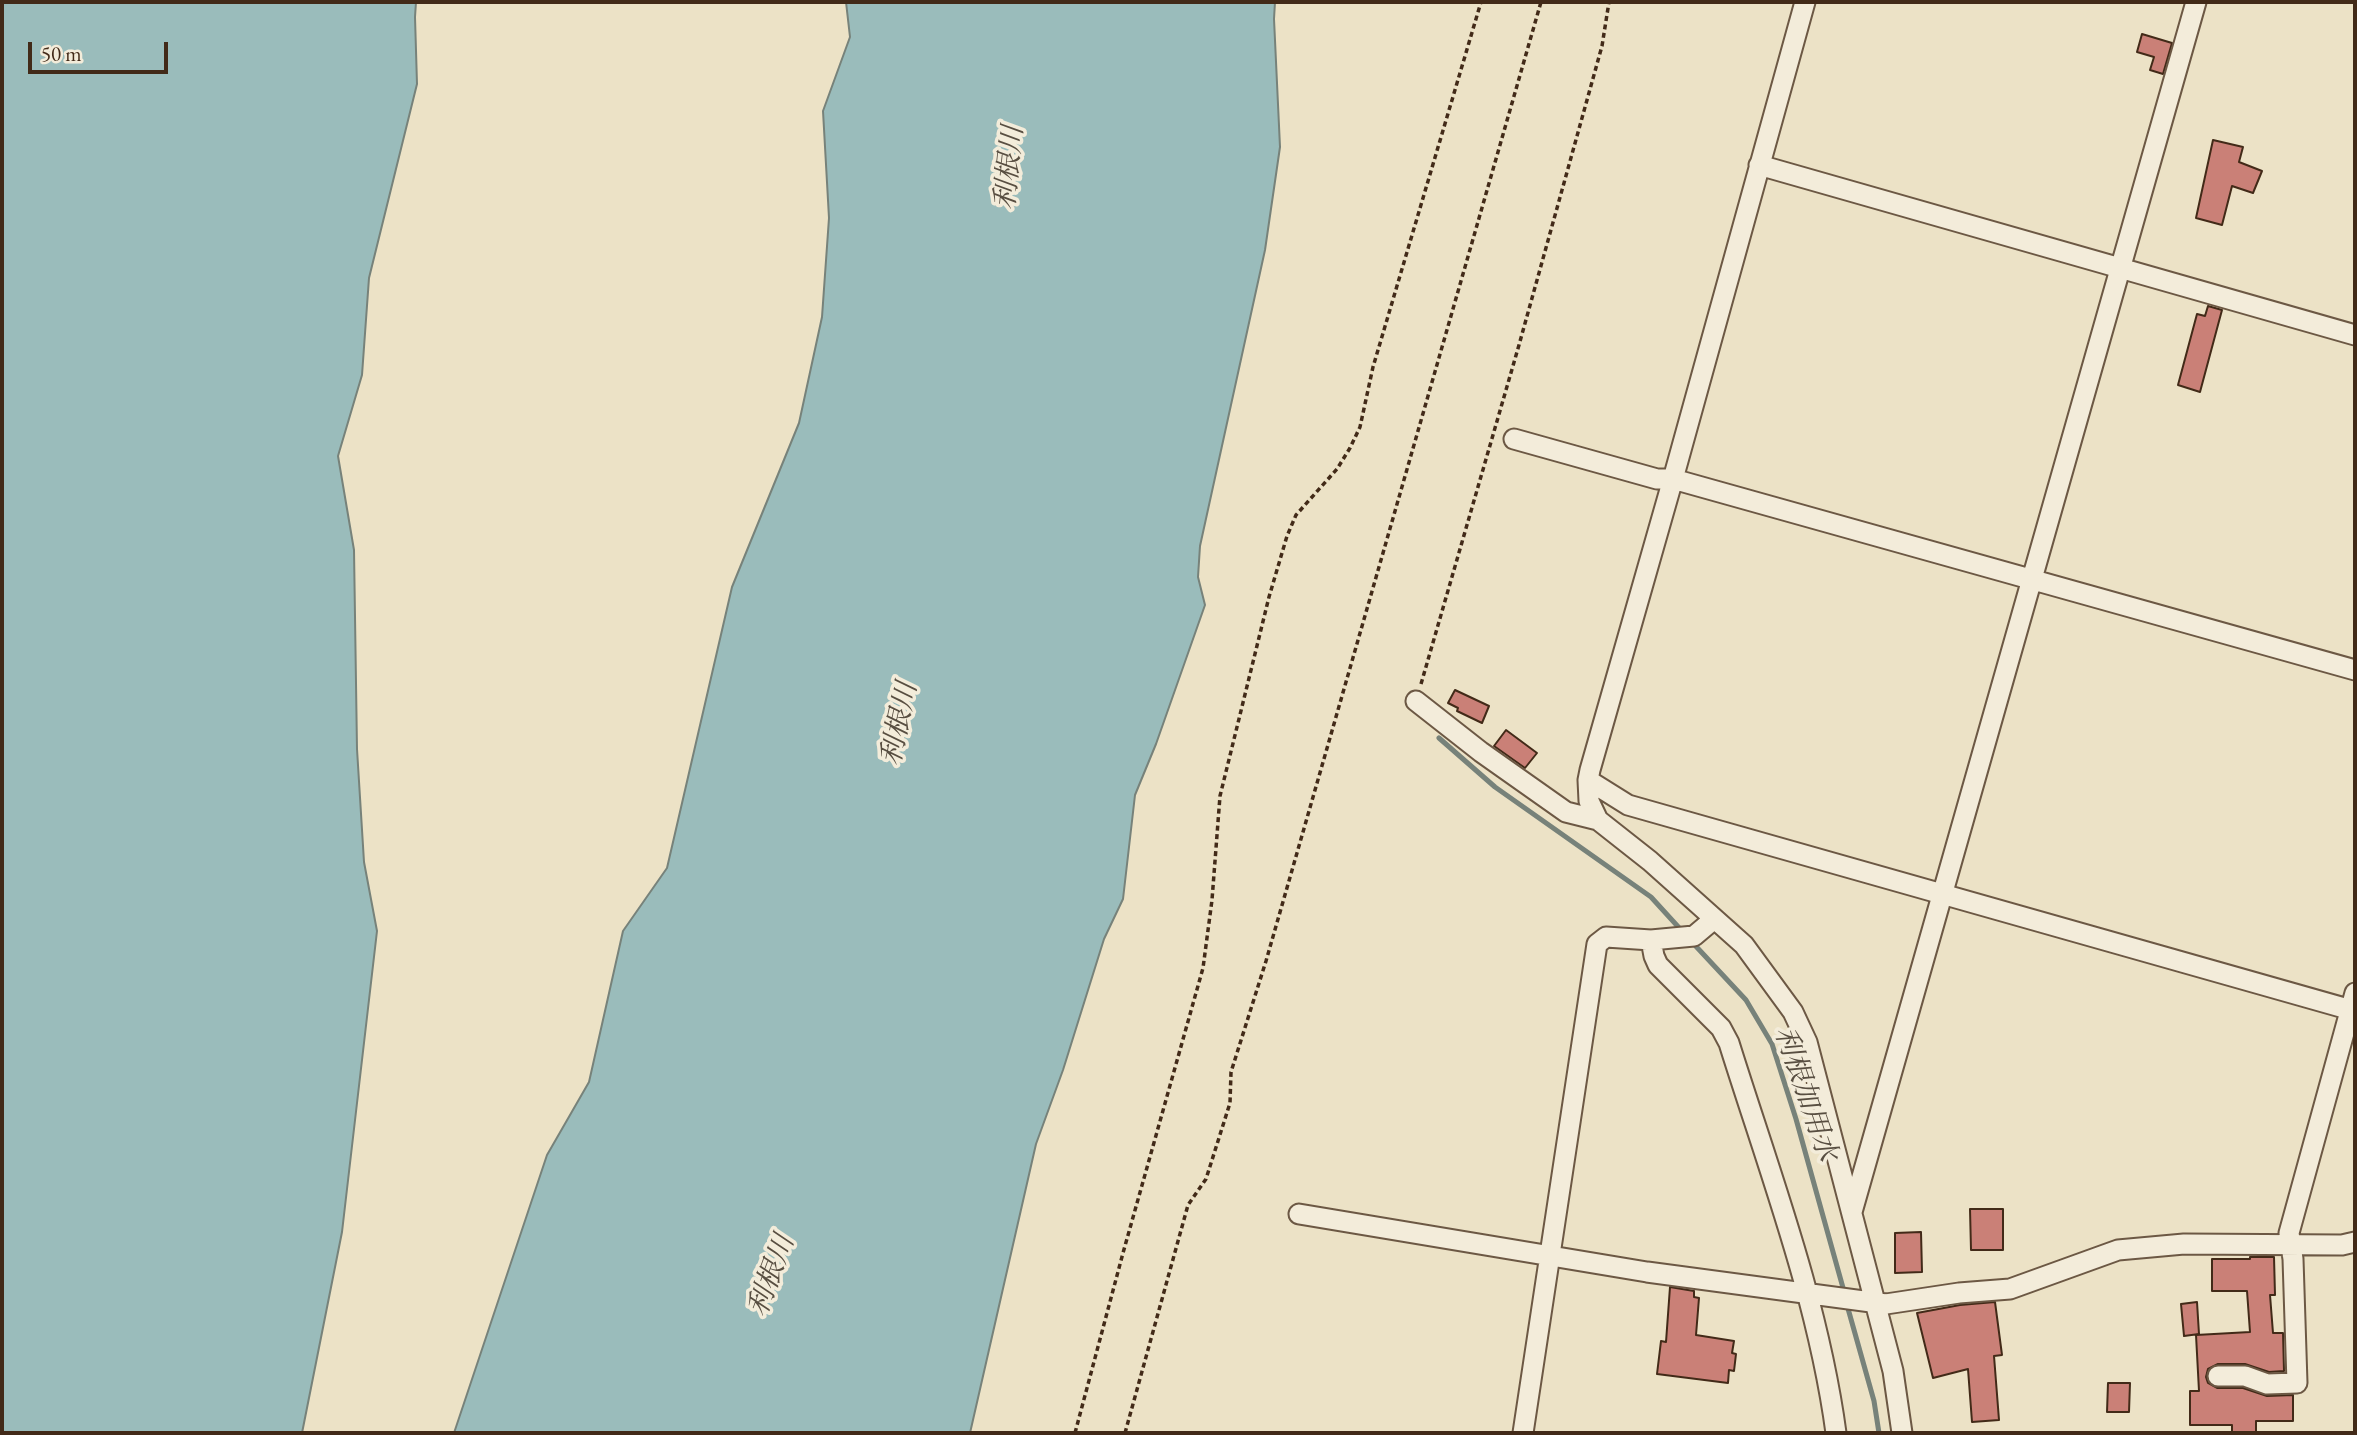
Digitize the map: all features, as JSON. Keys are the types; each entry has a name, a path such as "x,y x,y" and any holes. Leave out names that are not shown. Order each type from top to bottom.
{"street":[{"path":"1598,820 1589,801 1588,780 1674,480 1805,2"},
{"path":"1852,1213 2196,2"},
{"path":"1759,165 2355,335"},
{"path":"1514,439 1657,479 1674,480 2355,670"},
{"path":"1416,701 1480,752 1566,813 1598,820 1650,861 1744,946 1793,1012 1807,1042 1893,1371 1902,1433"},
{"path":"1588,780 1628,805 1942,894 2354,1004 2289,1233 2293,1259 2297,1383 2267,1384 2245,1376 2218,1376"},
{"path":"1522,1433 1597,944 1606,937 1651,940 1694,936 1713,920"},
{"path":"1651,940 1658,965 1721,1028 1730,1042 1808,1293 1830,1388 1836,1433"},
{"path":"1299,1214 1647,1272 1886,1304 1959,1293 2010,1289 2118,1250 2184,1244 2342,1245 2355,1242"}],"path":[{"path":"1075,1433 1203,968 1212,900 1220,796 1269,597 1296,515 1337,469 1360,427 1373,367 1481,2"},
{"path":"1125,1433 1188,1205 1206,1179 1230,1103 1231,1072 1274,936 1541,2"},
{"path":"1416,701 1602,46 1609,2"}],"water":[{"path":"2,2 416,2 417,84 369,278 362,375 338,456 354,550 357,749 364,862 377,931 342,1232 302,1433 2,1433"},
{"name":"利根川","path":"846,2 1275,2 1280,147 1265,250 1200,546 1198,577 1205,605 1135,795 1123,899 1104,939 1063,1070 1036,1144 970,1433 454,1433 547,1155 589,1082 623,931 667,868 732,587 799,423 822,317 829,218 823,111 850,37"}],"building":[{"path":"2142,34 2172,43 2163,74 2150,70 2154,57 2137,52"},
{"path":"2213,140 2243,147 2239,162 2262,171 2253,193 2232,186 2222,225 2196,218"},
{"path":"2208,306 2222,310 2200,392 2178,385 2197,314 2205,316"},
{"path":"1455,690 1489,706 1482,723 1457,711 1458,708 1448,703"},
{"path":"1506,730 1537,753 1525,768 1494,746"},
{"path":"1970,1209 2003,1209 2003,1250 1971,1250"},
{"path":"1921,1232 1922,1272 1895,1273 1895,1233"},
{"path":"2274,1257 2275,1295 2270,1295 2273,1333 2283,1333 2284,1371 2269,1372 2245,1364 2218,1364 2208,1369 2206,1377 2208,1383 2217,1388 2243,1388 2267,1396 2293,1395 2293,1421 2256,1421 2256,1433 2232,1433 2232,1425 2190,1425 2190,1391 2199,1391 2196,1335 2250,1332 2247,1291 2212,1291 2212,1259"},
{"path":"1670,1287 1694,1291 1694,1297 1699,1298 1696,1335 1734,1341 1734,1371 1729,1370 1728,1383 1657,1374 1661,1341 1666,1342"},
{"path":"1995,1302 2002,1355 1994,1356 1999,1420 1972,1422 1968,1369 1933,1378 1917,1313"},
{"path":"2197,1302 2199,1334 2184,1336 2181,1304"},
{"path":"2108,1383 2130,1383 2129,1412 2107,1412"}],"waterway":[{"name":"利根加用水","path":"1439,738 1495,787 1651,897 1682,931"},
{"name":"利根加用水","path":"1691,941 1746,1000 1772,1044 1796,1119 1845,1295"},
{"name":"利根加用水","path":"1847,1305 1874,1401 1879,1433"}]}
